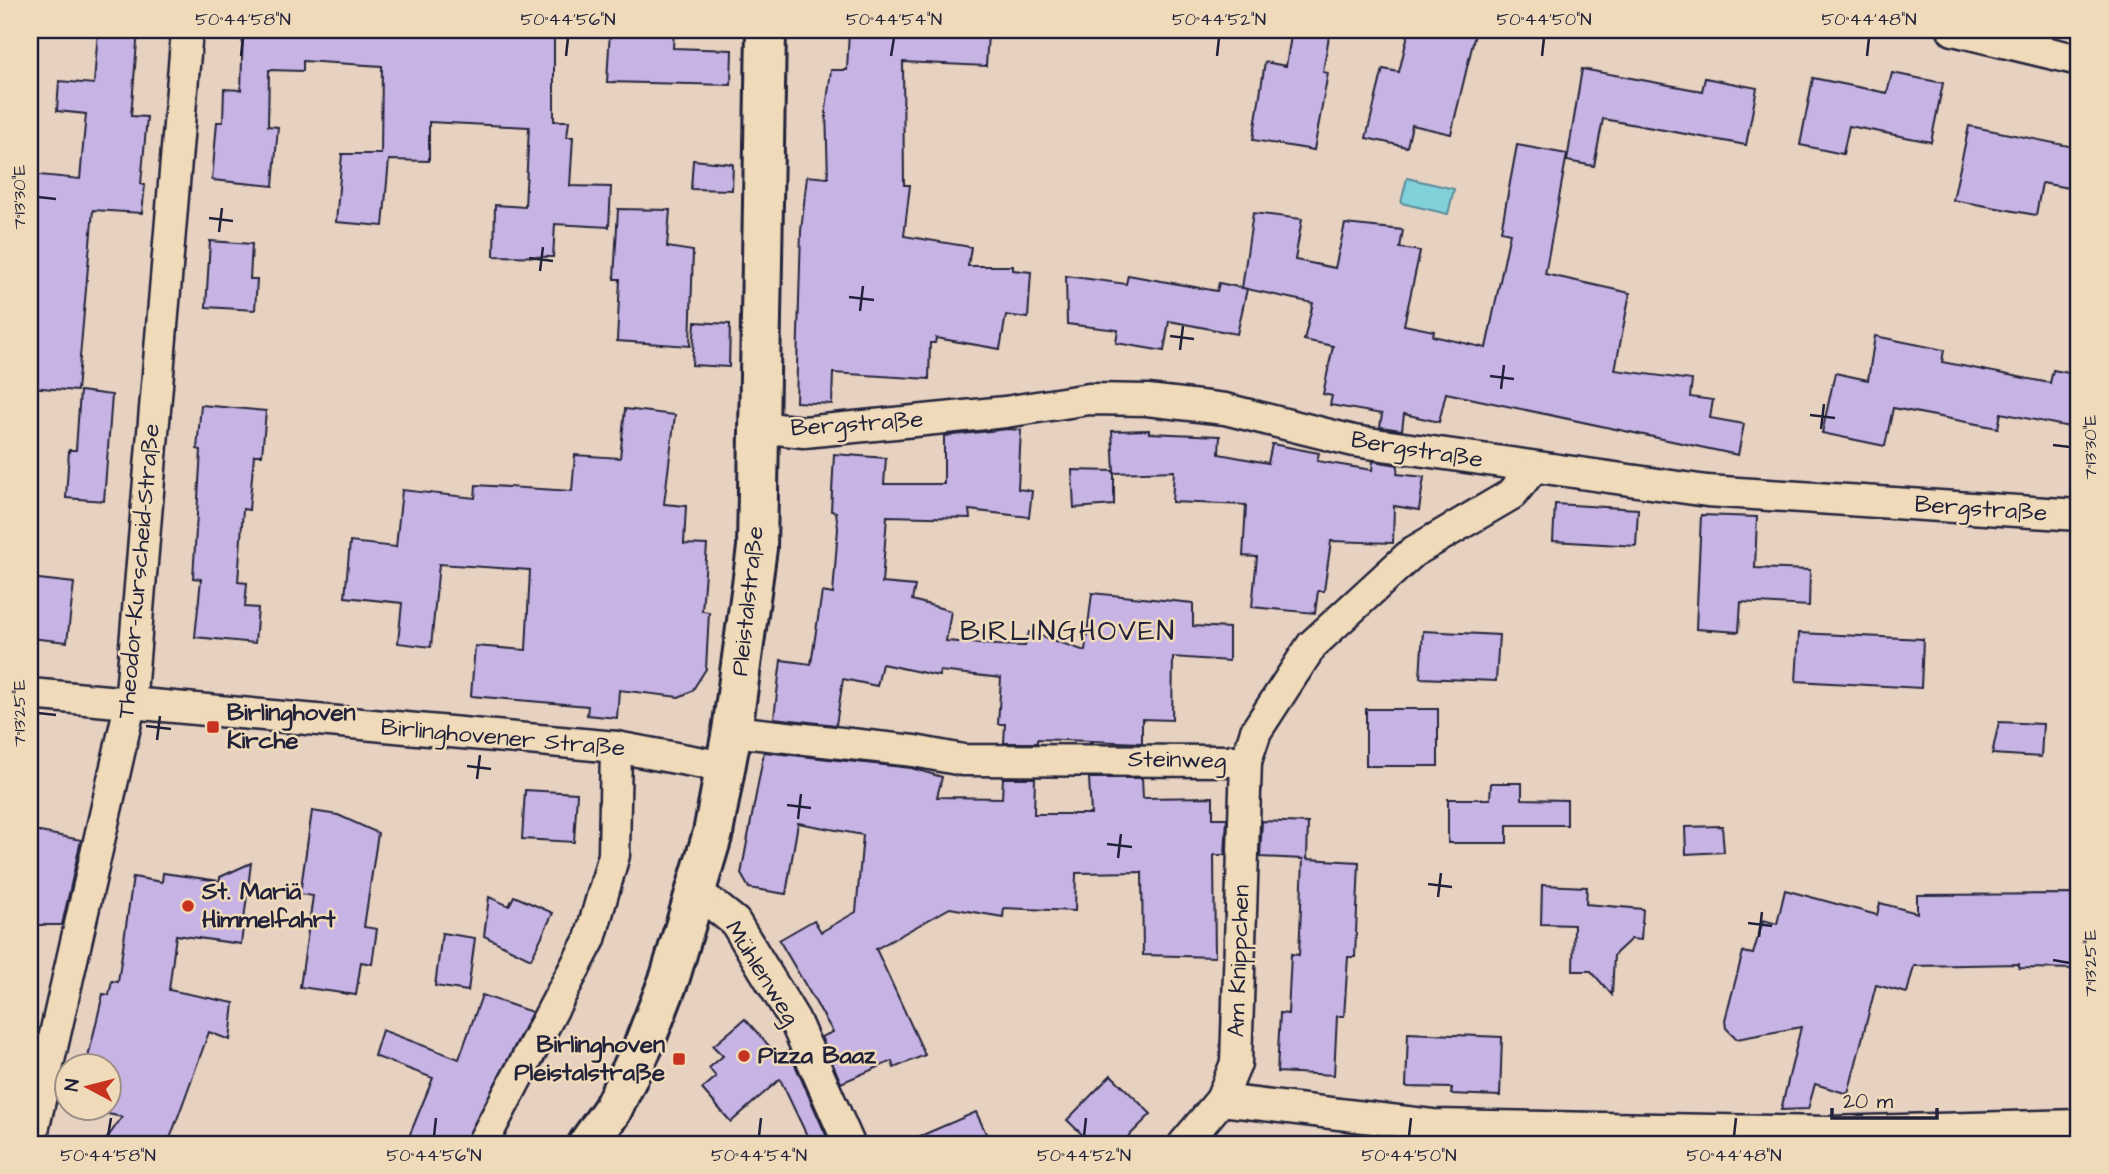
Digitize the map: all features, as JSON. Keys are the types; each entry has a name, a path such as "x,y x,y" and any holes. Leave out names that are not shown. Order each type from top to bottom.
{"main road":[{"name":"Pleistalstraße","path":"588,1144 612,1110 644,1044 670,977 712,833 729,749 757,548 766,30"}],"street":[{"name":"Theodor-Kurscheid-Straße","path":"30,1144 130,705 187,30"},
{"path":"1953,30 2079,60"},
{"name":"Bergstraße","path":"759,427 804,432 1005,412 1089,399 1124,398 1225,409 1354,441 1707,491 2079,515"},
{"name":"Steinweg","path":"729,749 915,751 963,760 1246,761 1256,731 1311,645 1413,552 1512,495 1533,468"},
{"name":"Birlinghovener Straße","path":"30,694 617,747 729,749"},
{"path":"482,1144 590,939 614,855 617,747"},
{"name":"Am Knippchen","path":"1184,1144 1221,1100 1236,1063 1246,761"},
{"name":"Mühlenweg","path":"695,890 735,922 794,1019 849,1144"},
{"path":"1221,1100 1432,1125 1829,1138 2079,1125"}],"water":[{"path":"1407,178 1454,189 1448,214 1401,203"}],"building":[{"path":"98,30 138,30 131,116 147,117 141,184 145,185 142,213 93,210 77,391 30,387 36,283 30,283 30,174 80,179 86,114 57,111 59,81 94,84"},
{"path":"243,30 554,30 554,121 569,121 567,137 573,137 570,186 611,187 609,227 555,224 553,257 494,256 495,205 525,207 529,127 429,122 429,161 389,160 383,226 336,222 342,154 381,154 382,66 303,61 303,71 269,70 268,126 278,127 273,186 212,180 217,122 223,122 224,89 241,90"},
{"path":"610,30 674,30 673,48 732,50 731,85 607,82"},
{"path":"849,30 977,30 977,33 988,34 986,66 903,62 904,185 910,185 904,236 971,247 968,266 1013,266 1013,270 1031,272 1028,318 1006,315 1000,349 936,338 935,343 930,343 929,379 833,373 832,404 796,402 801,231 807,176 828,178 826,110 831,70 847,70"},
{"path":"1292,30 1329,36 1323,72 1328,73 1314,150 1253,140 1265,62 1286,66"},
{"path":"1409,30 1476,30 1451,134 1412,125 1407,147 1366,138 1383,69 1399,72"},
{"path":"1582,69 1702,91 1705,78 1757,88 1746,145 1603,119 1594,166 1567,161"},
{"path":"1892,73 1943,83 1931,142 1849,126 1843,154 1800,145 1813,78 1887,93"},
{"path":"1969,126 2079,148 2079,190 2042,183 2036,215 1953,200"},
{"path":"1517,145 1567,154 1545,274 1630,293 1615,370 1692,380 1690,397 1713,400 1710,418 1744,424 1738,455 1446,393 1439,422 1404,414 1402,430 1380,427 1382,414 1330,405 1332,396 1323,394 1333,346 1304,340 1313,303 1242,288 1253,213 1302,219 1295,260 1335,268 1345,224 1403,230 1400,248 1420,251 1404,325 1434,331 1433,336 1486,348 1510,233 1501,231"},
{"path":"693,160 733,164 732,190 691,189"},
{"path":"618,209 670,210 667,247 693,251 690,346 617,341 620,279 614,279"},
{"path":"210,241 252,244 250,279 257,279 255,310 206,307"},
{"path":"1128,275 1217,291 1219,283 1247,289 1237,334 1169,321 1164,351 1116,343 1118,330 1067,324 1066,276 1126,284"},
{"path":"695,322 730,324 729,367 692,365"},
{"path":"1875,336 1944,350 1942,362 2050,383 2053,370 2079,375 2079,429 2001,413 1998,428 1893,408 1885,446 1822,433 1835,373 1868,380"},
{"path":"80,391 112,395 104,501 66,498 69,450 76,450"},
{"path":"201,405 266,411 262,455 254,455 249,510 243,509 238,582 247,583 245,607 258,608 255,643 195,637 201,579 193,578"},
{"path":"625,409 675,415 664,504 686,506 684,544 707,545 702,611 709,612 706,669 692,691 679,697 619,690 617,718 587,715 588,706 471,696 475,646 526,650 530,570 439,564 431,647 398,643 402,603 345,597 350,542 396,547 402,490 475,498 476,485 572,491 575,455 620,458"},
{"path":"1021,430 1018,489 1032,491 1029,517 969,510 970,518 887,516 882,583 915,586 912,600 951,611 946,641 1025,646 1029,632 1085,651 1092,593 1193,603 1193,626 1229,628 1229,661 1173,657 1172,720 1142,719 1142,743 1037,739 1037,743 1004,743 1005,724 998,724 1001,678 940,671 939,676 882,664 877,686 843,679 836,725 774,718 781,660 811,664 822,592 833,594 838,528 836,512 831,511 834,454 886,458 884,484 944,484 944,436"},
{"path":"1149,430 1149,433 1220,436 1219,454 1268,463 1272,444 1319,453 1317,461 1372,470 1373,461 1398,465 1397,474 1424,477 1419,510 1394,506 1393,543 1331,541 1324,591 1318,591 1315,613 1252,607 1257,557 1243,556 1246,505 1172,502 1174,471 1114,473 1112,431"},
{"path":"1072,470 1114,471 1114,505 1074,508"},
{"path":"1555,504 1638,509 1636,546 1553,541"},
{"path":"1701,515 1757,517 1755,568 1810,570 1809,606 1741,602 1739,632 1696,629"},
{"path":"30,578 74,583 67,642 30,638"},
{"path":"1423,631 1499,635 1496,681 1420,678"},
{"path":"1799,633 1923,639 1921,688 1796,681"},
{"path":"1366,709 1438,709 1438,766 1366,766"},
{"path":"1999,722 2043,724 2041,757 1992,754"},
{"path":"764,752 911,768 942,777 937,797 1002,798 1003,778 1035,778 1034,814 1091,814 1089,778 1142,778 1143,798 1213,797 1213,818 1227,818 1225,855 1214,855 1215,957 1143,955 1142,872 1076,873 1075,911 1004,908 1003,917 950,908 876,949 925,1055 894,1068 892,1061 841,1083 821,1037 833,1032 779,940 814,920 821,932 856,912 863,835 798,823 786,894 749,888 741,874"},
{"path":"1491,783 1522,783 1522,799 1567,800 1567,825 1507,825 1507,843 1448,843 1448,799 1490,799"},
{"path":"525,790 577,793 574,842 522,839"},
{"path":"312,811 338,815 378,833 364,927 377,929 372,964 361,962 356,995 300,987 313,896 300,894"},
{"path":"1262,821 1308,823 1307,859 1359,862 1355,957 1348,957 1344,1016 1337,1016 1334,1075 1277,1072 1280,1013 1288,1014 1291,954 1299,955 1303,859 1260,857"},
{"path":"1722,826 1724,852 1686,854 1685,827"},
{"path":"30,830 81,840 62,925 30,925"},
{"path":"251,863 241,944 176,935 169,990 234,1003 230,1040 209,1032 168,1144 103,1144 118,1122 122,1122 122,1052 89,1052 103,994 109,995 112,981 118,982 133,877 162,882 163,873 220,881 220,877"},
{"path":"1542,885 1587,887 1586,904 1643,909 1641,940 1631,939 1614,955 1612,995 1591,971 1573,971 1574,925 1541,924"},
{"path":"1785,890 1877,915 1880,903 1917,913 1917,895 2079,894 2079,969 2019,968 2019,964 1914,966 1907,993 1876,985 1848,1094 1815,1084 1808,1109 1781,1110 1801,1027 1737,1039 1726,1028 1725,1020 1743,952 1753,954 1763,920 1777,924"},
{"path":"514,896 553,913 531,959 484,936 489,897 509,906"},
{"path":"442,933 475,938 468,991 435,986"},
{"path":"482,995 532,1012 465,1144 406,1144 433,1078 374,1056 382,1030 459,1059"},
{"path":"745,1019 778,1056 789,1051 830,1144 811,1144 780,1079 731,1122 702,1089 716,1077 709,1068 723,1056 713,1046"},
{"path":"1408,1033 1502,1037 1500,1096 1451,1094 1452,1088 1406,1087"},
{"path":"1111,1075 1151,1114 1121,1144 1092,1144 1067,1120"},
{"path":"976,1112 991,1144 902,1144"}],"place":[{"name":"Birlinghoven Kirche","path":"213,727"},
{"name":"St. Mariä Himmelfahrt","path":"188,906"},
{"name":"Pizza Baaz","path":"744,1056"},
{"name":"Birlinghoven Pleistalstraße","path":"679,1059"}],"district":[{"name":"BIRLINGHOVEN","path":"1068,631"}]}
